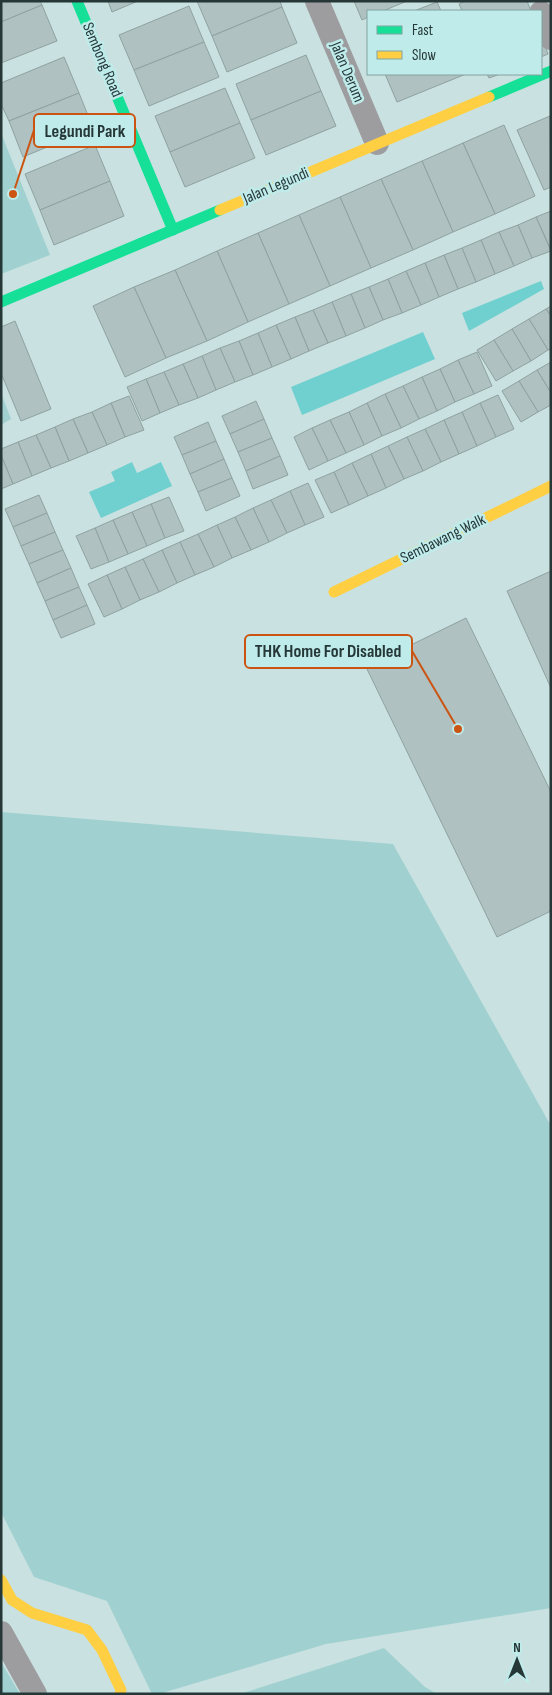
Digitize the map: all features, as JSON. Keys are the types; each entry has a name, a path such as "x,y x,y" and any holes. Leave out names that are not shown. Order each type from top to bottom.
{"street":[{"name":"Sembong Road","path":"77,1 173,230"},
{"name":"Jalan Derum","path":"317,1 378,144"},
{"path":"542,17 551,38"},
{"name":"Jalan Legundi","path":"1,302 542,75"},
{"name":"Sembawang Walk","path":"334,592 551,486"},
{"path":"1,1580 12,1600 32,1613 87,1630 102,1650 121,1690 120,1694"},
{"path":"1,1633 35,1694"}],"shaded area":[{"path":"1,133 50,255 1,274"},
{"path":"1,393 11,419 1,425"},
{"path":"1,812 393,844 551,1126 551,1608 326,1644 159,1694 152,1694 107,1601 34,1577 1,1512"},
{"path":"384,1648 425,1687 437,1694 240,1694"},
{"path":"1,1662 20,1694 1,1694"}],"water":[{"path":"541,281 544,289 469,331 462,313"},
{"path":"423,332 435,359 302,415 291,387"},
{"path":"132,462 137,473 161,462 172,486 101,518 89,492 115,481 111,472"}],"building":[{"path":"1,1 40,1 42,5 1,22"},
{"path":"108,1 138,1 112,12"},
{"path":"197,1 280,1 282,7 212,36"},
{"path":"354,1 407,1 385,10 367,10 367,18 362,20"},
{"path":"465,1 527,1 531,10 462,10 459,4"},
{"path":"437,2 441,10 417,10"},
{"path":"42,5 57,41 1,63 1,22"},
{"path":"189,6 204,42 134,70 119,35"},
{"path":"282,7 297,43 227,72 212,36"},
{"path":"542,38 548,54 542,57"},
{"path":"204,42 219,77 149,106 134,70"},
{"path":"306,55 321,91 251,120 236,84"},
{"path":"64,57 79,93 9,121 1,104 1,83"},
{"path":"385,75 464,75 397,102"},
{"path":"225,88 240,123 170,152 155,116"},
{"path":"321,91 336,126 266,155 251,120"},
{"path":"79,93 93,128 23,157 9,121"},
{"path":"550,116 551,187 544,190 517,130"},
{"path":"240,123 255,158 185,187 170,152"},
{"path":"504,125 535,196 495,214 463,143"},
{"path":"463,143 495,214 453,232 422,161"},
{"path":"95,145 110,181 40,210 25,174"},
{"path":"422,161 453,232 413,250 381,179"},
{"path":"381,179 413,250 371,268 340,197"},
{"path":"110,181 124,216 54,245 40,210"},
{"path":"340,197 371,268 330,286 299,215"},
{"path":"551,211 551,250 536,217"},
{"path":"299,215 330,286 289,304 258,233"},
{"path":"536,217 551,251 532,258 518,225"},
{"path":"518,225 532,258 514,266 499,232"},
{"path":"499,232 514,266 495,274 481,240"},
{"path":"258,233 289,304 248,322 217,251"},
{"path":"481,240 495,274 476,282 462,248"},
{"path":"462,248 476,282 458,289 444,255"},
{"path":"217,251 248,322 207,341 175,270"},
{"path":"444,255 458,289 439,297 425,263"},
{"path":"425,263 439,297 421,305 406,271"},
{"path":"175,270 207,341 166,358 134,287"},
{"path":"406,271 421,305 402,313 388,279"},
{"path":"388,279 402,313 383,320 369,287"},
{"path":"134,287 166,358 125,377 93,306"},
{"path":"369,287 383,320 365,328 351,294"},
{"path":"351,294 365,328 346,336 332,302"},
{"path":"332,302 346,336 328,343 313,310"},
{"path":"551,306 551,316 546,309"},
{"path":"546,309 551,316 551,349 548,350 529,319"},
{"path":"313,310 328,343 309,351 295,317"},
{"path":"295,317 309,351 291,359 276,325"},
{"path":"529,319 548,350 531,361 512,329"},
{"path":"15,321 51,409 21,421 1,373 1,327"},
{"path":"276,325 291,359 272,367 258,333"},
{"path":"512,329 531,361 513,371 494,340"},
{"path":"258,333 272,367 253,375 239,341"},
{"path":"494,340 513,371 496,381 477,350"},
{"path":"239,341 253,375 235,382 220,348"},
{"path":"220,348 235,382 216,390 202,356"},
{"path":"477,352 492,386 474,394 458,360"},
{"path":"202,356 216,390 198,398 183,364"},
{"path":"458,360 474,394 455,402 440,369"},
{"path":"551,362 551,393 537,370"},
{"path":"183,364 198,398 179,405 164,372"},
{"path":"440,369 455,402 437,411 422,377"},
{"path":"537,370 551,393 551,405 538,412 519,381"},
{"path":"164,372 179,405 160,413 146,379"},
{"path":"422,377 437,411 419,419 403,386"},
{"path":"146,379 160,413 142,421 127,387"},
{"path":"519,381 538,412 521,422 502,391"},
{"path":"403,386 419,419 401,428 385,394"},
{"path":"385,394 401,428 382,436 367,403"},
{"path":"498,395 514,429 496,437 480,403"},
{"path":"129,396 144,430 125,437 111,403"},
{"path":"256,401 264,419 230,434 222,416"},
{"path":"111,403 125,437 107,445 92,412"},
{"path":"367,403 382,436 364,445 349,412"},
{"path":"480,403 496,437 477,446 462,412"},
{"path":"92,412 107,445 88,453 73,419"},
{"path":"349,412 364,445 346,453 330,420"},
{"path":"462,412 477,446 459,454 444,420"},
{"path":"73,419 88,453 69,461 55,427"},
{"path":"264,419 272,438 238,452 230,434"},
{"path":"330,420 346,453 328,461 312,428"},
{"path":"444,420 459,454 441,462 425,429"},
{"path":"208,422 216,441 182,455 174,437"},
{"path":"55,427 69,461 51,468 36,435"},
{"path":"312,428 328,461 309,470 294,437"},
{"path":"425,429 441,462 423,471 407,437"},
{"path":"36,435 51,468 32,476 18,442"},
{"path":"407,437 423,471 404,479 388,446"},
{"path":"272,438 280,456 246,471 238,452"},
{"path":"216,441 224,459 190,474 182,455"},
{"path":"18,442 32,476 13,484 1,455 1,449"},
{"path":"388,446 404,479 386,488 371,454"},
{"path":"371,454 386,488 368,496 352,463"},
{"path":"1,455 13,484 1,489"},
{"path":"280,456 288,475 253,489 246,471"},
{"path":"224,459 232,478 198,492 190,474"},
{"path":"352,463 368,496 349,505 334,472"},
{"path":"334,472 349,505 331,513 315,480"},
{"path":"232,478 240,496 206,511 198,492"},
{"path":"308,483 324,517 305,525 290,491"},
{"path":"290,491 305,525 287,533 271,500"},
{"path":"39,495 47,513 13,527 5,509"},
{"path":"169,497 184,531 165,538 151,504"},
{"path":"271,500 287,533 269,542 253,508"},
{"path":"151,504 165,538 147,546 132,512"},
{"path":"253,508 269,542 251,550 235,517"},
{"path":"132,512 147,546 128,554 113,520"},
{"path":"47,513 55,532 21,546 13,527"},
{"path":"235,517 251,550 232,558 217,525"},
{"path":"113,520 128,554 109,562 95,528"},
{"path":"217,525 232,558 214,567 198,534"},
{"path":"95,528 109,562 91,569 76,536"},
{"path":"55,532 63,550 29,564 21,546"},
{"path":"198,534 214,567 195,575 180,542"},
{"path":"180,542 195,575 177,583 162,550"},
{"path":"63,550 71,568 37,583 29,564"},
{"path":"162,550 177,583 159,592 143,559"},
{"path":"143,559 159,592 140,600 125,567"},
{"path":"125,567 140,600 122,609 107,575"},
{"path":"71,568 79,587 45,601 37,583"},
{"path":"551,571 551,688 507,591"},
{"path":"107,575 122,609 104,617 88,584"},
{"path":"79,587 87,605 53,620 45,601"},
{"path":"87,605 95,624 61,638 53,620"},
{"path":"466,618 551,792 551,911 497,937 366,667"}],"traffic: fast":[{"path":"77,1 173,230"},
{"path":"542,75 551,71"},
{"path":"489,97 541,75"},
{"path":"1,302 220,210"}],"traffic: slow":[{"path":"220,210 489,97"},
{"path":"334,592 551,486"},
{"path":"1,1580 12,1600 32,1613 87,1630 102,1650 121,1690 120,1694"}],"place":[{"name":"Legundi Park","path":"13,194"},
{"name":"THK Home For Disabled","path":"458,729"}]}
